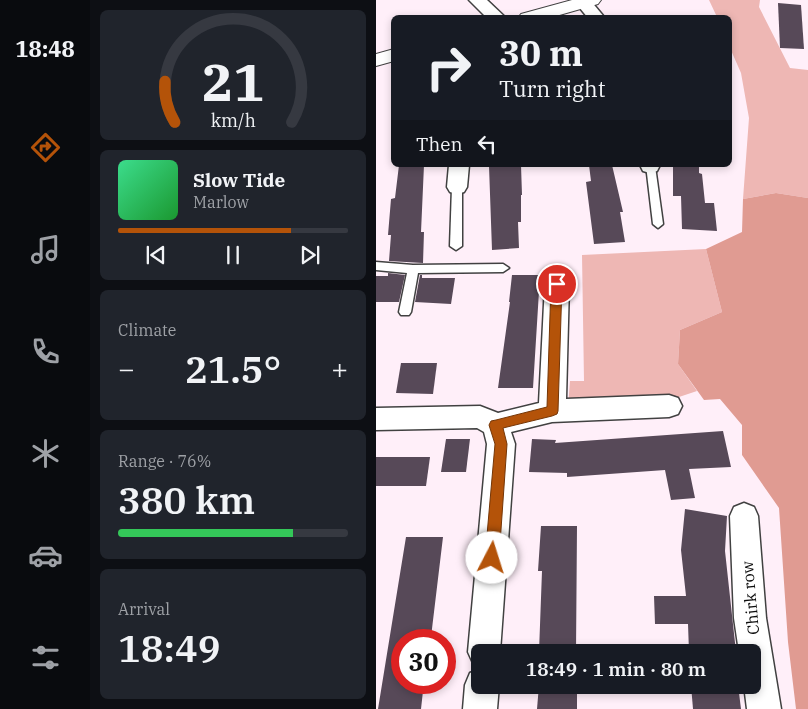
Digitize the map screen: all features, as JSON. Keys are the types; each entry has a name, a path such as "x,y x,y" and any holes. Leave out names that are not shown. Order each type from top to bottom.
{"street":[{"path":"476,0 494,15"},
{"path":"538,15 587,1 595,15"},
{"path":"376,60 391,57"},
{"path":"458,188 459,167"},
{"path":"552,411 557,284"},
{"path":"376,419 480,417 496,425 552,411 669,406"},
{"path":"485,644 501,444 496,425"},
{"name":"Chirk row","path":"744,516 750,618 764,709"},
{"path":"480,709 481,694"}],"lane":[{"path":"650,167 658,224"},
{"path":"456,246 458,188"},
{"path":"376,266 413,269 504,268"},
{"path":"405,312 413,269"}],"shaded area":[{"path":"709,0 760,0 759,7 790,68 808,70 808,198 776,193 743,199 749,118 741,73 732,53 732,15 716,15"},
{"path":"776,193 808,198 808,709 796,709 788,642 779,508 742,455 742,425 720,399 704,400 678,364 680,330 722,312 706,249 742,232 743,199"},
{"path":"706,249 722,312 680,330 678,364 697,391 673,399 568,407 570,381 584,381 582,255"}],"building":[{"path":"778,3 801,5 804,49 780,48"},
{"path":"399,167 424,167 421,232 424,232 423,263 389,261 391,235 388,235 391,199 395,198"},
{"path":"489,167 521,167 521,222 518,222 519,248 492,250"},
{"path":"589,167 612,167 623,212 620,212 625,242 594,244 586,182 591,181"},
{"path":"673,167 699,167 699,173 702,174 705,203 714,203 717,231 682,229 681,196 673,196"},
{"path":"388,273 405,275 399,302 376,302 376,276 388,276"},
{"path":"420,275 422,275 422,278 455,278 451,304 415,302"},
{"path":"512,275 540,275 533,388 498,388"},
{"path":"401,363 437,363 433,394 396,393"},
{"path":"723,431 731,467 689,469 695,498 671,500 665,470 567,477 567,473 529,472 532,439 556,440 555,443"},
{"path":"446,439 470,439 466,472 441,472"},
{"path":"376,457 430,457 426,486 376,486"},
{"path":"685,509 727,516 725,551 735,644 689,644 688,624 655,624 654,596 686,596 681,550"},
{"path":"541,526 577,526 576,644 539,644 542,571 538,571"},
{"path":"406,537 443,537 432,629 391,629"},
{"path":"391,629 391,694 423,694 421,709 378,709"},
{"path":"538,694 577,694 577,709 537,709"},
{"path":"692,694 739,694 741,709 693,709"}],"route":[{"path":"492,558 501,444 496,425 552,411 557,284"}]}
